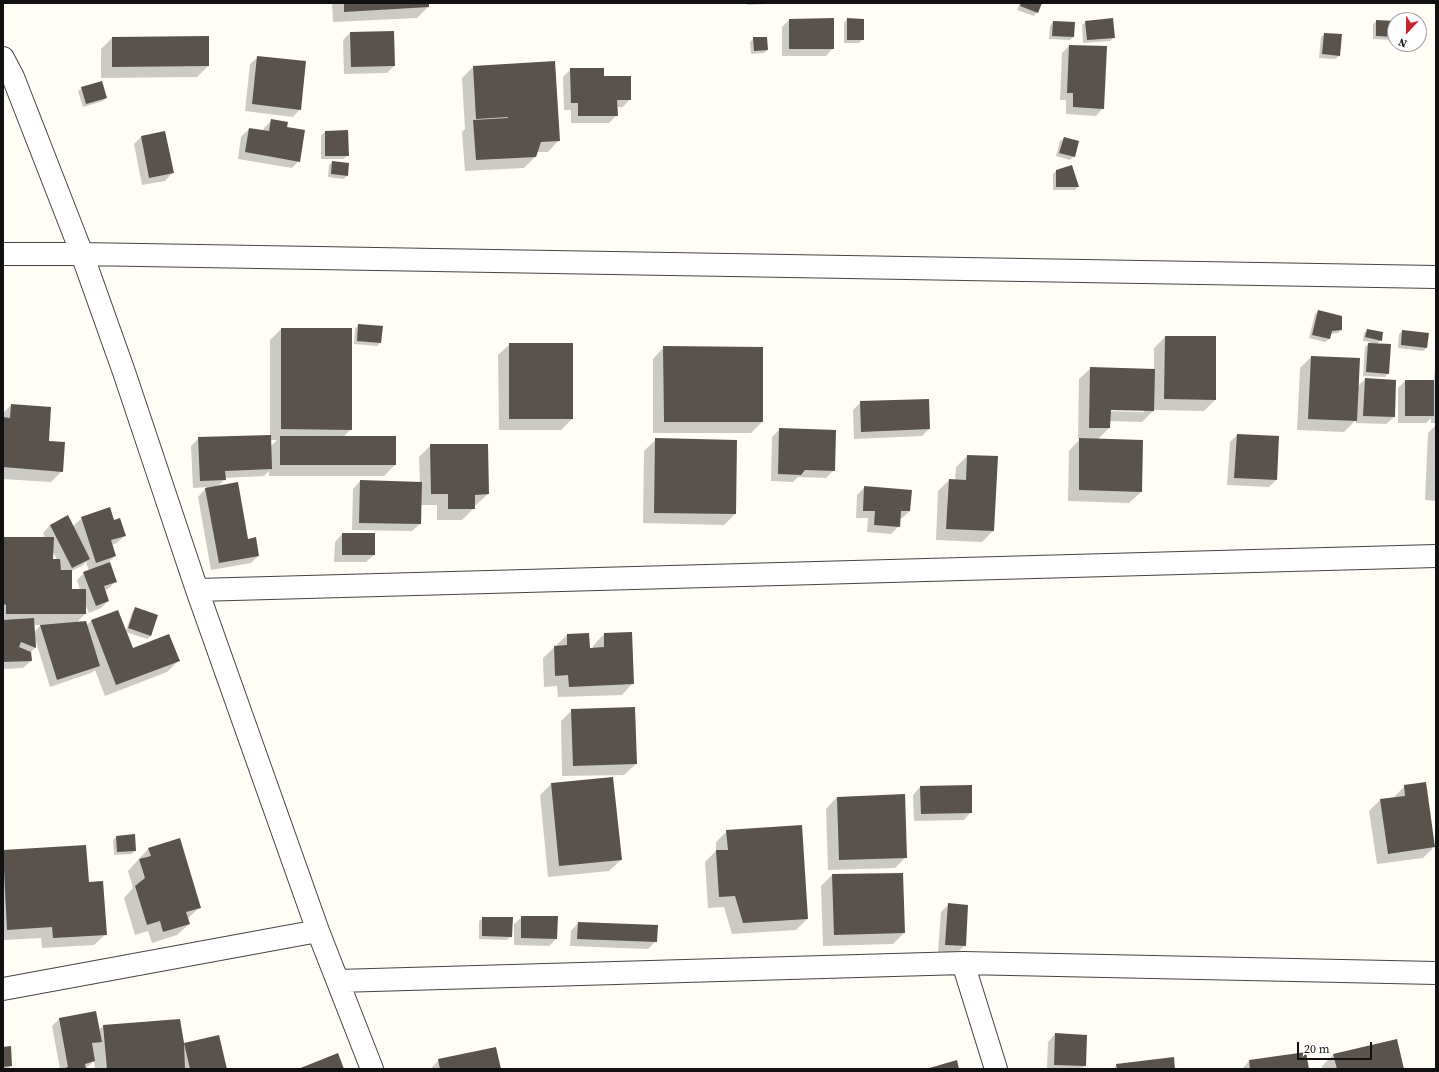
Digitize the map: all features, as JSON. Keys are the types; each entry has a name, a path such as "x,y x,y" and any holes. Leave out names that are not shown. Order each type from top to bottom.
{"street":[{"path":"3,58 12,77 82,254 127,380 197,590 318,931 372,1069"},
{"path":"3,254 82,254 1436,277"},
{"path":"197,590 1436,556"},
{"path":"3,989 318,931"},
{"path":"338,981 963,963 1436,973"},
{"path":"963,963 996,1069"}],"building":[{"path":"344,3 429,3 429,7 344,12"},
{"path":"1021,3 1042,3 1038,13 1020,6"},
{"path":"834,18 834,49 789,49 789,19"},
{"path":"847,18 864,19 864,40 847,40"},
{"path":"1113,18 1115,38 1087,40 1085,21"},
{"path":"1376,20 1387,21 1387,37 1376,36"},
{"path":"1053,21 1075,22 1074,37 1052,36"},
{"path":"394,31 395,66 351,67 350,32"},
{"path":"1324,33 1342,34 1340,56 1322,54"},
{"path":"209,36 209,66 112,67 112,37"},
{"path":"753,37 767,37 768,50 754,51"},
{"path":"1069,45 1107,46 1104,109 1073,107 1073,93 1067,93"},
{"path":"257,56 306,61 301,110 252,104"},
{"path":"555,61 560,141 541,142 536,157 476,160 473,120 508,117 476,119 473,66"},
{"path":"570,68 604,68 604,76 631,76 631,100 617,100 618,116 578,116 578,103 571,103"},
{"path":"102,81 107,98 86,104 81,87"},
{"path":"271,119 288,122 287,127 305,130 300,162 245,152 249,128 269,131"},
{"path":"348,130 349,156 325,156 325,131"},
{"path":"165,131 174,173 149,178 141,136"},
{"path":"1064,137 1079,141 1075,157 1059,153"},
{"path":"332,161 349,163 348,176 331,174"},
{"path":"1072,165 1079,187 1056,187 1056,170"},
{"path":"1318,310 1342,316 1342,330 1332,331 1330,339 1312,335"},
{"path":"358,324 383,326 381,343 357,341"},
{"path":"281,328 352,328 352,430 281,429"},
{"path":"1367,329 1383,332 1382,341 1365,337"},
{"path":"1402,330 1429,333 1427,348 1401,345"},
{"path":"1165,336 1216,336 1216,400 1164,399"},
{"path":"509,343 573,343 573,419 509,419"},
{"path":"1368,343 1391,344 1389,374 1366,372"},
{"path":"663,346 763,347 763,422 664,422"},
{"path":"1311,356 1360,358 1357,421 1308,419"},
{"path":"1090,367 1155,369 1154,411 1111,410 1110,428 1089,428"},
{"path":"1365,378 1396,380 1395,417 1363,416"},
{"path":"1405,380 1434,380 1434,416 1405,416"},
{"path":"929,399 930,429 861,432 860,401"},
{"path":"11,404 51,407 49,441 65,442 63,472 3,467 3,417 10,418"},
{"path":"779,428 836,430 835,471 805,470 801,475 778,474"},
{"path":"1237,434 1279,436 1277,480 1234,478"},
{"path":"271,435 272,469 225,471 226,480 200,481 198,437"},
{"path":"280,436 396,436 396,465 280,465"},
{"path":"655,438 737,440 736,514 654,513"},
{"path":"1079,438 1143,440 1142,492 1079,490"},
{"path":"430,444 488,444 489,494 475,495 475,509 448,509 448,494 431,494"},
{"path":"967,455 998,456 994,531 946,529 949,479 966,480"},
{"path":"360,480 422,482 421,524 359,523"},
{"path":"238,482 248,539 256,537 259,556 219,563 205,488"},
{"path":"864,486 912,490 910,511 901,511 900,527 874,525 875,511 863,511"},
{"path":"110,507 114,520 120,518 126,536 111,540 116,556 96,563 81,517"},
{"path":"68,515 90,559 72,568 50,525"},
{"path":"342,533 375,533 375,555 342,555"},
{"path":"3,537 54,537 53,559 60,559 61,570 72,570 72,589 86,589 86,614 6,614 6,605 3,604"},
{"path":"110,562 117,582 104,586 109,601 96,606 83,572"},
{"path":"135,607 158,615 151,636 128,628"},
{"path":"118,610 133,648 169,634 180,661 116,685 91,620"},
{"path":"34,618 36,648 21,642 19,647 31,652 32,661 3,662 3,620"},
{"path":"86,621 100,666 57,680 40,625"},
{"path":"632,632 634,684 569,687 568,675 555,676 554,646 567,645 567,634 589,633 590,648 604,647 604,633"},
{"path":"635,707 637,764 573,766 571,709"},
{"path":"613,777 622,860 559,866 551,783"},
{"path":"1426,782 1435,847 1388,854 1380,799 1405,796 1404,785"},
{"path":"972,785 972,813 921,814 920,786"},
{"path":"905,794 907,858 839,860 837,797"},
{"path":"802,825 808,919 743,923 735,896 719,897 716,850 728,850 726,830"},
{"path":"135,834 136,851 117,852 116,836"},
{"path":"180,838 201,908 186,912 190,924 163,932 160,921 147,925 135,886 145,878 139,859 151,856 148,848"},
{"path":"86,845 89,882 103,881 107,935 53,938 52,927 7,930 3,850"},
{"path":"903,873 905,933 834,935 832,874"},
{"path":"948,903 968,905 966,946 945,945"},
{"path":"521,916 558,916 557,939 521,938"},
{"path":"482,917 513,917 512,937 482,936"},
{"path":"578,922 658,925 657,942 577,939"},
{"path":"96,1011 102,1042 92,1043 95,1061 85,1064 86,1069 61,1069 68,1067 59,1018"},
{"path":"180,1019 184,1043 185,1069 107,1069 103,1025"},
{"path":"1055,1033 1087,1035 1086,1066 1054,1065"},
{"path":"219,1035 227,1069 190,1069 184,1043"},
{"path":"1397,1039 1404,1069 1337,1069 1333,1054"},
{"path":"11,1046 12,1066 3,1067 3,1047"},
{"path":"496,1047 501,1069 440,1069 438,1059"},
{"path":"1306,1052 1309,1069 1250,1069 1249,1060"},
{"path":"338,1053 344,1069 298,1069"},
{"path":"1174,1057 1175,1069 1117,1069 1116,1064"},
{"path":"957,1060 959,1069 926,1069"}]}
